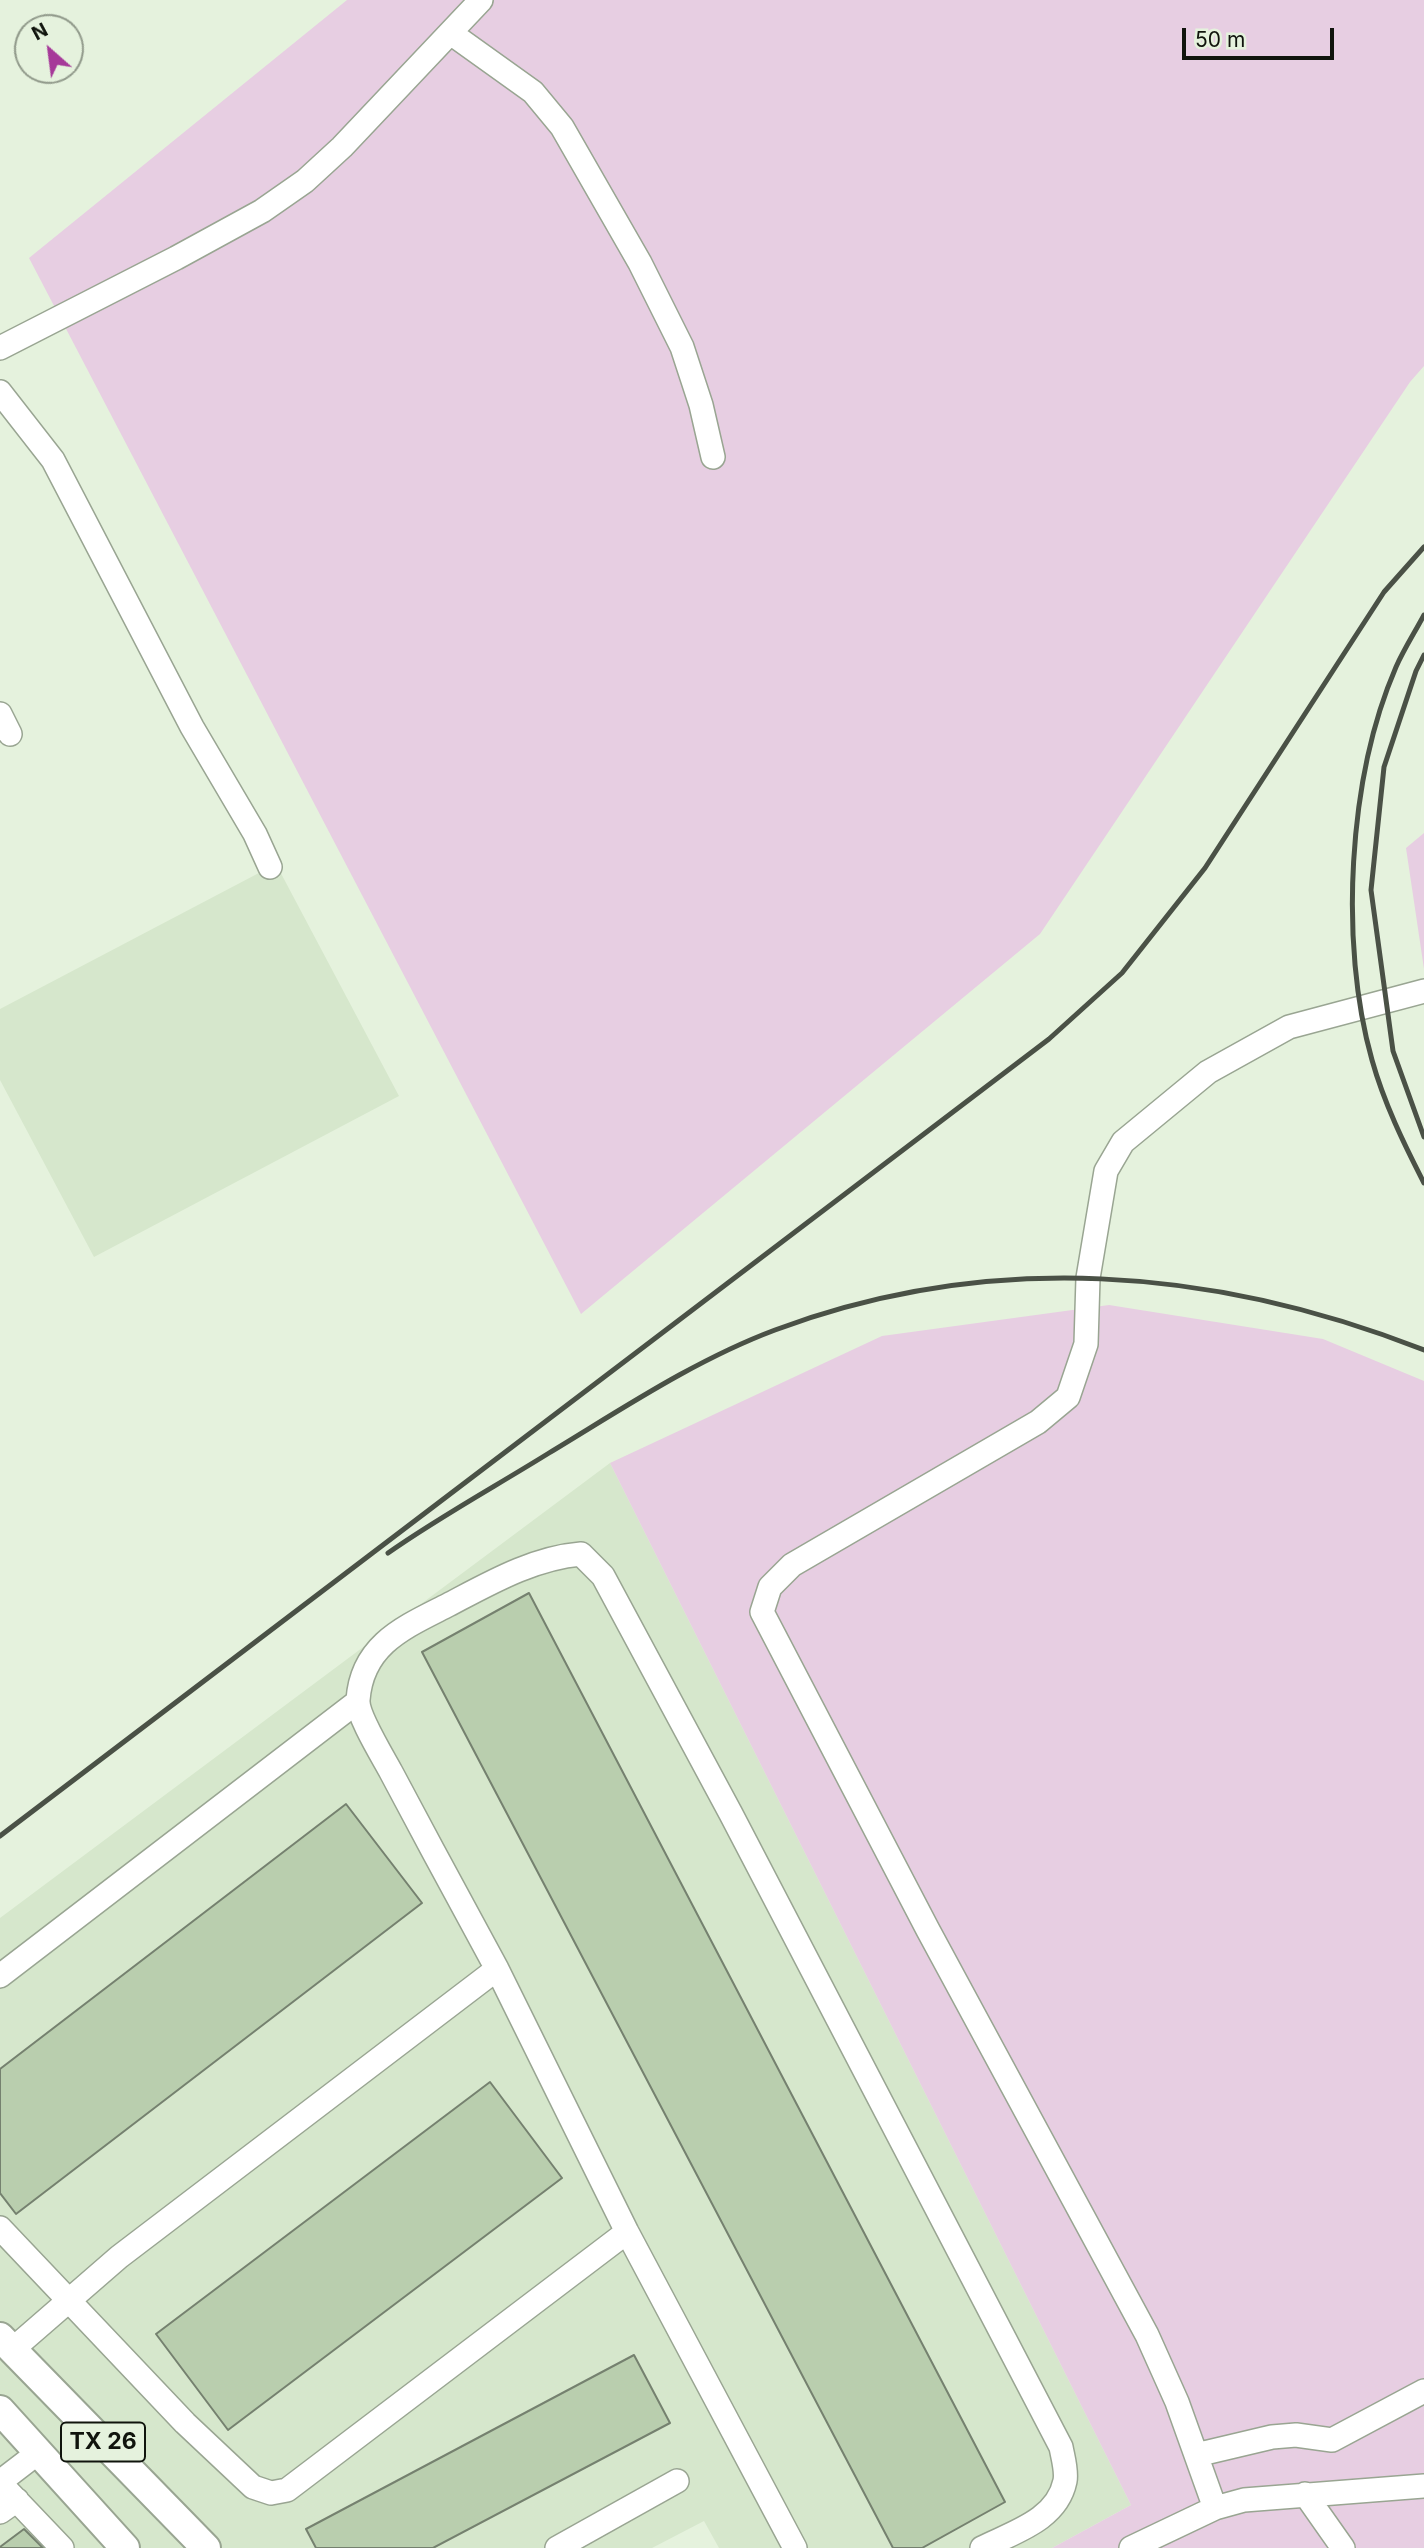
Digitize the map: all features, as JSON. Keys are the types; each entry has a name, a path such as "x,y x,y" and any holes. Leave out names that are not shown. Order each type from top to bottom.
{"main road":[{"name":"TX 26","path":"6,2343 205,2548"},
{"name":"TX 26","path":"0,2410 39,2452 113,2544"}],"street":[{"path":"0,348 176,258 273,203 305,181 342,147 452,34 481,0"},
{"path":"452,34 533,92 562,127 640,263 682,347 701,405 713,457"},
{"path":"0,392 53,460 192,727 255,834 270,867"},
{"path":"1215,2508 1147,2335 928,1930 762,1612 770,1587 792,1565 1038,1422 1068,1397 1086,1344 1088,1278 1106,1171 1123,1142 1208,1072 1289,1027 1424,991"},
{"path":"0,1976 357,1702 365,1669 382,1642 497,1579 557,1556 581,1554 603,1576 738,1826 1062,2448 1066,2478 1059,2498 1046,2516 982,2548"},
{"path":"357,1702 496,1969 627,2232 796,2548"},
{"path":"6,2343 67,2301 119,2257 496,1969"},
{"path":"0,2228 195,2432 253,2487 271,2493 287,2490 627,2232"},
{"path":"1196,2455 1272,2437 1296,2435 1332,2440 1424,2391"},
{"path":"39,2452 0,2483 9,2506 62,2548"},
{"path":"557,2548 677,2482"},
{"path":"1131,2548 1215,2508 1244,2500 1424,2486"},
{"path":"1305,2494 1343,2548"}],"shaded area":[{"path":"347,0 1424,0 1424,366 1410,382 1040,934 581,1314 29,258"},
{"path":"1424,833 1424,969 1406,848"},
{"path":"276,864 399,1096 94,1257 0,1080 0,1009"},
{"path":"1109,1305 1323,1339 1424,1381 1424,2548 1052,2548 1131,2505 610,1463 882,1336"},
{"path":"610,1463 1131,2505 1052,2548 719,2548 704,2521 652,2548 0,2548 0,1918"}],"building":[{"path":"529,1593 1005,2502 922,2548 893,2548 422,1652"},
{"path":"346,1804 422,1903 16,2214 0,2193 0,2069"},
{"path":"490,2082 562,2178 228,2430 156,2334"},
{"path":"634,2355 670,2423 433,2548 316,2548 306,2529"},
{"path":"24,2529 43,2548 0,2548 0,2547"}],"railway":[{"path":"0,1836 1049,1039 1122,973 1205,868 1384,592 1424,547"},
{"path":"1424,615 1396,667 1367,759 1359,810 1352,914 1355,965 1372,1060 1388,1108 1424,1183"},
{"path":"1424,655 1416,671 1384,767 1371,890 1393,1051 1424,1137"},
{"path":"388,1553 447,1514 631,1403 688,1370 745,1342 856,1304 937,1288 1019,1279 1101,1279 1183,1286 1264,1301 1344,1322 1424,1350"}]}
